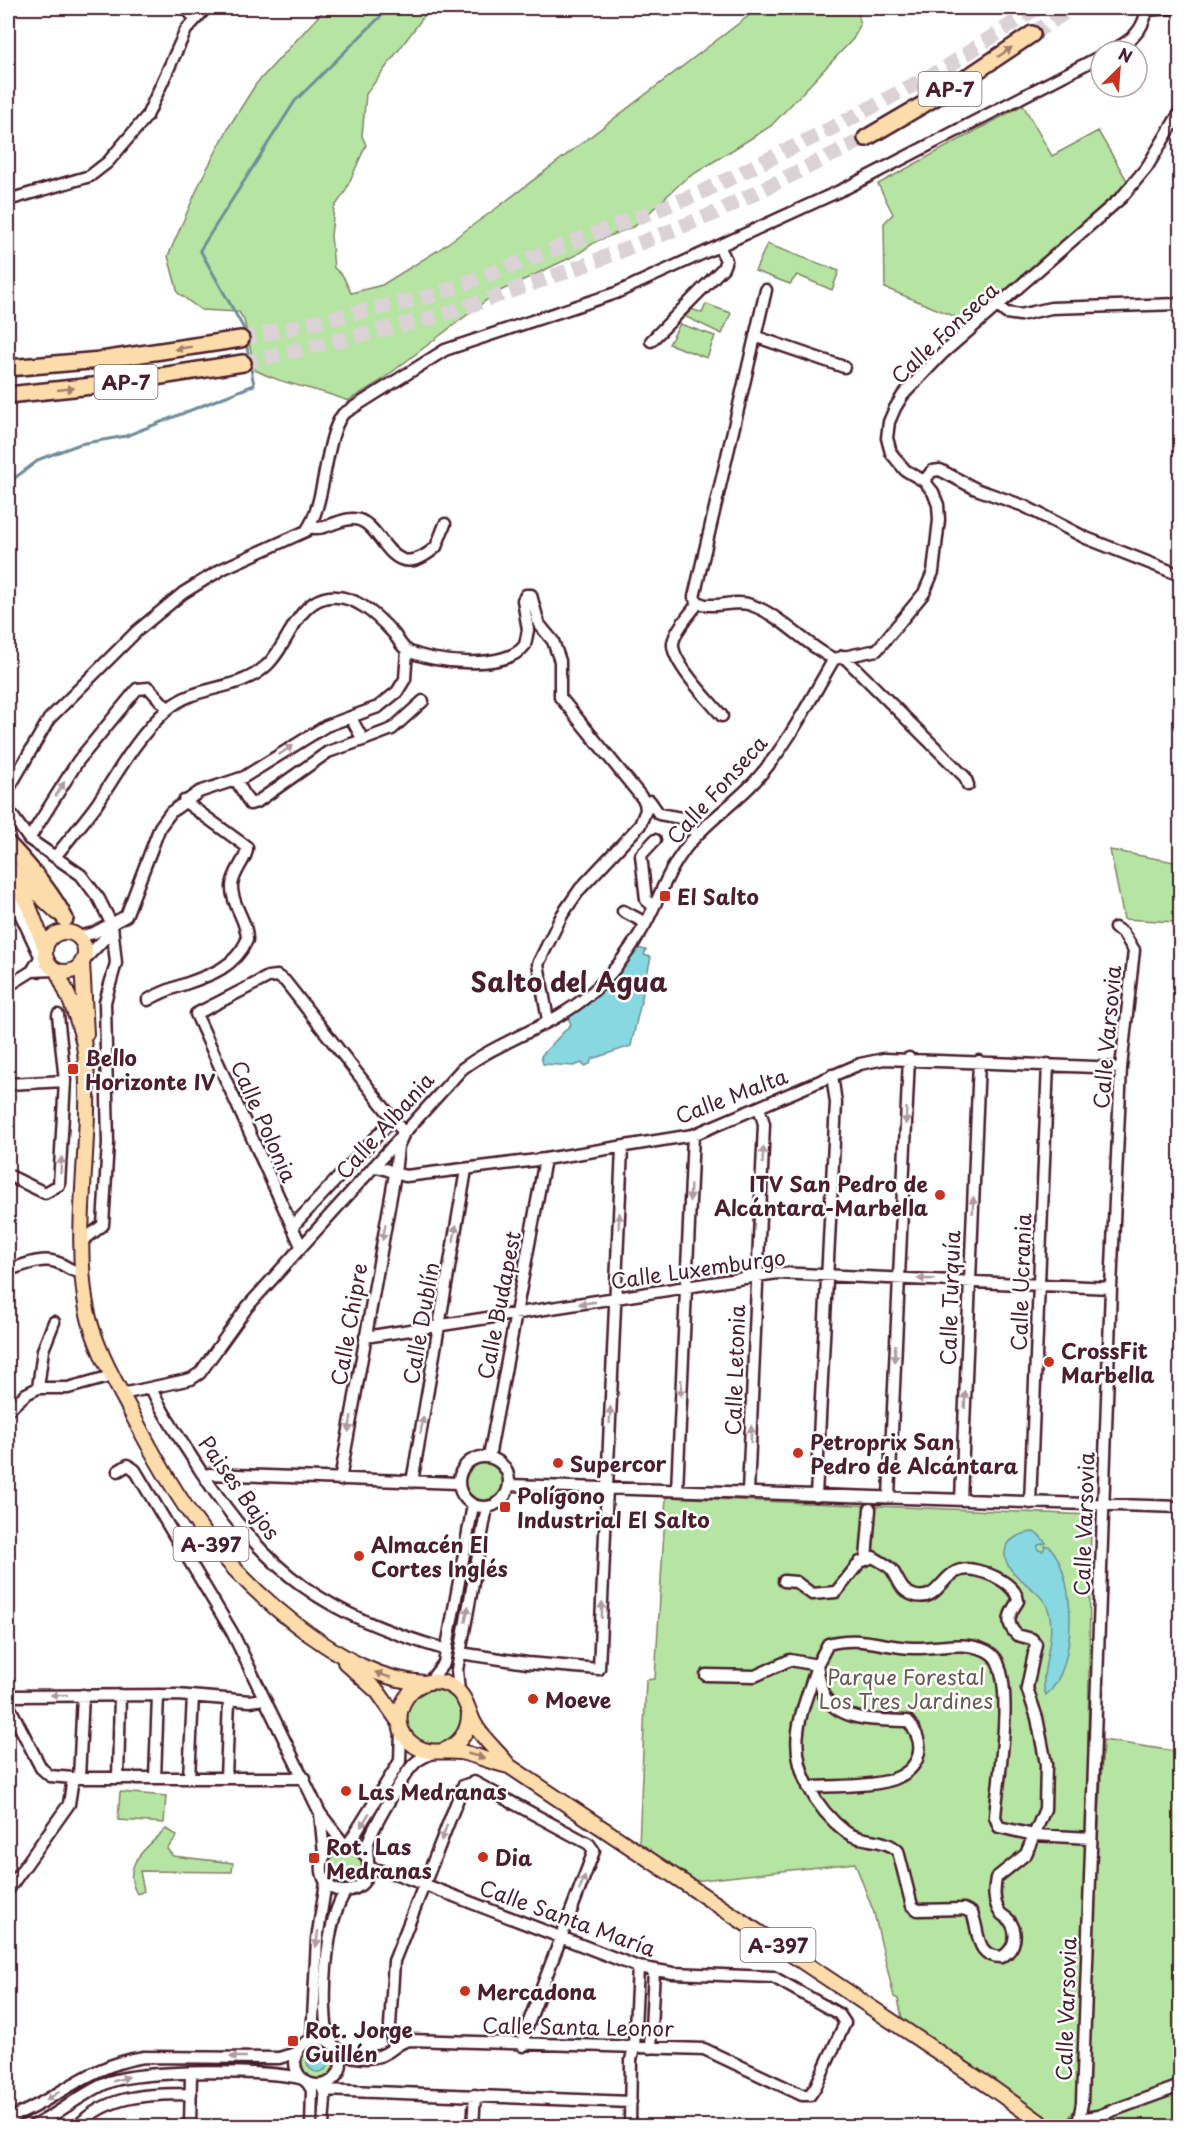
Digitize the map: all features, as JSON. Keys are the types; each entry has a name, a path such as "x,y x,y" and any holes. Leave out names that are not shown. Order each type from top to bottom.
{"highway":[{"name":"AP-7","path":"866,138 953,87 1032,34"},
{"name":"AP-7","path":"8,369 102,360 241,339"},
{"name":"AP-7","path":"8,395 111,384 243,363"},
{"path":"8,844 26,863 58,905 65,919"}],"main road":[{"name":"A-397","path":"8,866 65,919 85,949 83,961 87,1030 84,1051"},
{"name":"A-397","path":"8,875 28,904 47,962 56,970 75,1009 84,1051 86,1079 81,1242 82,1272 91,1327 112,1376 170,1482 218,1553 269,1604 342,1659 391,1678 447,1684 459,1692 475,1726 509,1766 992,2088 1045,2127"},
{"path":"43,952 49,940 57,933 76,935"},
{"path":"56,970 72,971 83,961"},
{"name":"A-397","path":"342,1659 348,1668 378,1692 415,1746 471,1754 509,1766"},
{"path":"400,1725 400,1707 407,1694 427,1683"},
{"path":"439,1751 461,1739 468,1726 469,1712"}],"street":[{"path":"185,8 194,18"},
{"path":"8,200 90,176 108,162 147,116 186,30 194,18 206,8"},
{"path":"1130,39 1137,35 1147,9 1172,8"},
{"path":"309,528 337,424 342,414 445,350 616,293 846,188 1089,62"},
{"name":"Calle Fonseca","path":"670,872 687,847 747,790 771,763 839,658 877,650 924,592 929,582 939,520 935,498 924,481 904,470 891,453 887,438 889,422 903,395 942,354 999,307 1122,197 1152,160 1180,112"},
{"path":"651,341 723,268 726,260 719,246"},
{"path":"766,290 757,337 734,424 694,597 698,603 708,606 733,602 761,609 818,651 839,658 916,727 965,777 968,785"},
{"path":"999,307 1006,313 1020,315 1051,308 1180,304"},
{"path":"757,337 844,367"},
{"path":"924,481 928,474 940,470 976,489 1024,506 1086,538 1180,575"},
{"path":"8,790 49,718 137,631 183,593 222,569 309,528 316,530 345,520 363,520 370,525 390,553 405,559 419,557 436,547 445,524"},
{"path":"55,857 141,740 168,709 198,692 225,687 258,673 276,657 306,610 324,598 339,597 361,604 388,627 407,650 457,662 503,659 525,645 528,630 523,600 526,596 531,595 539,624 553,641 560,661 560,697 645,802 646,810 640,825 580,889 549,939 538,964 548,1020"},
{"path":"698,603 677,634 674,649 682,667 722,716"},
{"path":"76,935 121,921 129,910 160,827 171,812 199,792 236,780 306,736 326,726 378,707 397,692 406,674 407,650"},
{"path":"29,839 78,761 137,689 149,688 168,709"},
{"path":"236,780 250,804 257,802 328,752 392,729 423,701"},
{"path":"351,718 363,740"},
{"path":"148,1000 175,986 216,975 247,940 233,897 232,885 238,864 246,855 247,848 184,801"},
{"path":"650,801 659,814 681,818 693,830"},
{"path":"8,810 29,839 81,875 92,887 112,925 116,963 105,1002 108,1143 104,1225 81,1242"},
{"path":"652,906 646,900 640,855 656,840"},
{"name":"Calle Albania","path":"122,1394 191,1379 200,1373 231,1326 462,1069 481,1054 574,1007 593,992 624,957 646,923 652,906 670,872"},
{"path":"8,888 43,952 32,971 8,986"},
{"path":"623,911 646,923"},
{"path":"83,961 108,935 112,925"},
{"name":"Calle Varsovia","path":"1076,2123 1082,2103 1121,1068 1134,950 1123,933 1114,928"},
{"path":"32,971 56,970"},
{"name":"Calle Polonia","path":"301,1246 196,1014 268,977 277,976 285,981 404,1132"},
{"path":"8,1175 45,1193 59,1185 65,1081 58,1015"},
{"path":"889,1497 909,1058"},
{"name":"Calle Malta","path":"373,1167 406,1176 466,1170 622,1148 693,1135 860,1064 909,1058 1121,1068"},
{"name":"Calle Turquía","path":"961,1500 978,1060"},
{"name":"Calle Ucrania","path":"1030,1503 1048,1064"},
{"path":"816,1496 836,1103 832,1076"},
{"path":"8,1084 65,1081"},
{"name":"Calle Letonia","path":"748,1492 764,1124 759,1107"},
{"path":"292,1227 393,1119"},
{"path":"395,1174 398,1146 404,1132"},
{"path":"677,1491 693,1135"},
{"path":"460,1653 527,1663 599,1669 622,1148"},
{"name":"Calle Budapest","path":"489,1457 545,1159"},
{"name":"Calle Dublín","path":"412,1482 466,1170"},
{"name":"Calle Chipre","path":"340,1480 395,1174"},
{"path":"8,1270 49,1260 59,1263 69,1271 82,1272"},
{"name":"Calle Luxemburgo","path":"365,1337 777,1273 1111,1288"},
{"path":"38,1388 43,1350 54,1322"},
{"path":"8,1410 26,1394 38,1388 68,1388 112,1376"},
{"name":"Paises Bajos","path":"151,1388 160,1407 205,1477 245,1534 301,1586 359,1621 447,1650"},
{"path":"489,1457 505,1470 510,1485 505,1497 497,1504 487,1507 474,1505 465,1499 458,1483 461,1472 470,1462 489,1457"},
{"path":"118,1471 128,1465 135,1470 232,1632 305,1778 320,1813 324,1854"},
{"path":"205,1477 209,1474 458,1483"},
{"path":"510,1485 1180,1507"},
{"path":"427,1683 441,1669 447,1650 474,1505"},
{"path":"459,1692 457,1670 487,1507"},
{"path":"866,1559 870,1509"},
{"path":"784,1581 796,1582 812,1594 836,1592 866,1559 873,1557 886,1564 901,1588 918,1596 931,1595 953,1574 963,1569 978,1571 1000,1580 1017,1594 1018,1601 1010,1613 1009,1623 1017,1635 1032,1639 1036,1644 1027,1696 1036,1718 1046,1764 1045,1809 1034,1836 1026,1854 996,1878 996,1903 1000,1912 1013,1926 1015,1934 1010,1950 1002,1957 995,1957 979,1946 972,1913 964,1909 918,1910 912,1906 898,1851 892,1845 848,1834 827,1813 808,1787 797,1757 798,1730 817,1665 828,1644 863,1640 912,1648 980,1648 995,1658 999,1665 1003,1706 1003,1739 995,1817 999,1827 1034,1836 1091,1838"},
{"path":"706,1675 755,1676 790,1660 817,1665"},
{"path":"808,1787 885,1782 905,1773 917,1762 921,1749 917,1732 908,1721 874,1720 838,1709 825,1696 817,1665"},
{"path":"8,1890 69,1804 76,1778 83,1695"},
{"path":"118,1778 120,1695"},
{"path":"8,1696 158,1695 264,1699"},
{"path":"155,1778 158,1695"},
{"path":"189,1778 193,1696"},
{"path":"226,1778 229,1699"},
{"path":"8,1704 41,1768 50,1776 305,1778"},
{"path":"312,2039 315,1957 326,1882 320,1865 324,1854 332,1846 346,1843 400,1761 400,1725"},
{"path":"326,1882 334,1889 346,1891 362,1884 372,1834 410,1768 421,1758 439,1751"},
{"path":"393,2046 390,2026 394,1961 466,1783 478,1783 591,1845 593,1854 525,2032 523,2046"},
{"path":"320,1813 346,1843 359,1848 368,1863"},
{"name":"Calle Santa María","path":"368,1863 638,1967 654,1970 773,1977 839,2014 845,2023 830,2058 810,2095"},
{"path":"323,2127 325,2086 340,2070 340,2054 329,2041 325,2022 328,1947 334,1917 346,1891"},
{"path":"630,2127 631,2060 634,2048 638,1967"},
{"path":"650,2048 654,1970"},
{"path":"8,2119 43,2102 85,2075 127,2060 144,2056 279,2058 296,2053 303,2044 312,2039 329,2041"},
{"name":"Calle Santa Leonor","path":"340,2054 376,2057 387,2053 393,2046 410,2040 523,2046 704,2049 802,2095 810,2095"},
{"path":"296,2053 296,2070 312,2090 311,2127"},
{"path":"33,2127 109,2082 145,2074 288,2075 318,2085 362,2090 630,2102"},
{"path":"190,2127 191,2074"},
{"path":"1076,2123 1180,2086"},
{"path":"78,2127 102,2109 121,2100 150,2094 191,2094"},
{"path":"473,2127 475,2095"}],"green space":[{"path":"326,8 430,8 366,94 362,136 366,145 345,192 334,208 331,236 334,268 343,276 351,293 382,285 437,251 759,8 858,8 860,25 853,39 771,126 684,180 635,226 597,241 576,255 496,293 379,382 348,401 278,380 255,370 244,320 239,312 201,310 178,293 168,256 202,178 230,125 256,84"},
{"path":"1023,105 1052,156 1098,131 1128,182 973,324 885,288 884,223 893,214 878,184"},
{"path":"767,244 839,271 832,290 797,275 790,284 755,271"},
{"path":"706,304 731,313 722,334 682,315 688,308 702,313"},
{"path":"680,324 715,336 707,358 669,344"},
{"path":"1110,850 1180,863 1175,922 1124,919"},
{"path":"484,1463 497,1469 503,1482 497,1495 484,1501 471,1495 465,1482 471,1469"},
{"name":"Parque Forestal Los Tres Jardines","path":"666,1497 1091,1515 1085,1976 1076,2108 1063,2126 1053,2126 992,2081 903,2023 898,1999 894,1997 874,1913 855,1863 693,1881 639,1845 646,1680 655,1679"},
{"path":"434,1690 444,1692 453,1698 459,1707 461,1717 459,1727 453,1736 444,1742 434,1744 424,1742 415,1736 409,1727 407,1717 409,1707 415,1698 424,1692"},
{"path":"1103,1740 1180,1752 1180,2126 1087,2126 1094,2123 1084,2111"},
{"path":"120,1792 166,1796 164,1823 118,1820"},
{"path":"166,1829 177,1836 167,1849 173,1856 233,1863 232,1872 140,1871 144,1891 137,1894 133,1883 133,1866 144,1850"},
{"path":"345,1848 358,1853 363,1866 358,1879 345,1884 332,1879 327,1866 332,1853"},
{"path":"318,2044 331,2049 336,2062 331,2075 318,2080 305,2075 300,2062 305,2049"}],"water":[{"path":"637,948 646,950 644,955 651,957 631,1046 592,1059 590,1064 584,1066 582,1063 574,1066 543,1064 541,1056 571,1024 568,1018 593,999"},
{"path":"1033,1532 1046,1543 1038,1545 1038,1550 1043,1551 1045,1546 1049,1546 1058,1560 1065,1578 1069,1599 1070,1622 1064,1665 1056,1682 1046,1695 1044,1677 1051,1632 1048,1609 1038,1594 1010,1568 1005,1552 1011,1540"},
{"path":"314,2050 322,2050 329,2057 329,2065 322,2072 314,2072 307,2065 307,2057"}],"waterway":[{"path":"245,335 243,327 200,250 295,101 389,8"},
{"path":"8,483 40,459 80,444 126,436 254,385 246,342"}],"tunnel":[{"path":"241,339 435,295 698,194 842,123 945,68 1036,8"},
{"path":"1032,34 1072,8"},
{"path":"243,363 440,316 588,264 713,214 866,138"}],"place":[{"name":"El Salto","path":"665,896"},
{"name":"Bello Horizonte IV","path":"73,1069"},
{"name":"ITV San Pedro de Alcántara-Marbella","path":"940,1195"},
{"name":"CrossFit Marbella","path":"1049,1362"},
{"name":"Petroprix San Pedro de Alcántara","path":"798,1453"},
{"name":"Supercor","path":"558,1463"},
{"name":"Polígono Industrial El Salto","path":"505,1507"},
{"name":"Almacén El Cortes Inglés","path":"359,1556"},
{"name":"Moeve","path":"533,1699"},
{"name":"Las Medranas","path":"346,1791"},
{"name":"Dia","path":"483,1857"},
{"name":"Rot. Las Medranas","path":"314,1858"},
{"name":"Mercadona","path":"465,1991"},
{"name":"Rot. Jorge Guillén","path":"293,2041"}],"district":[{"name":"Salto del Agua","path":"569,980"}]}
